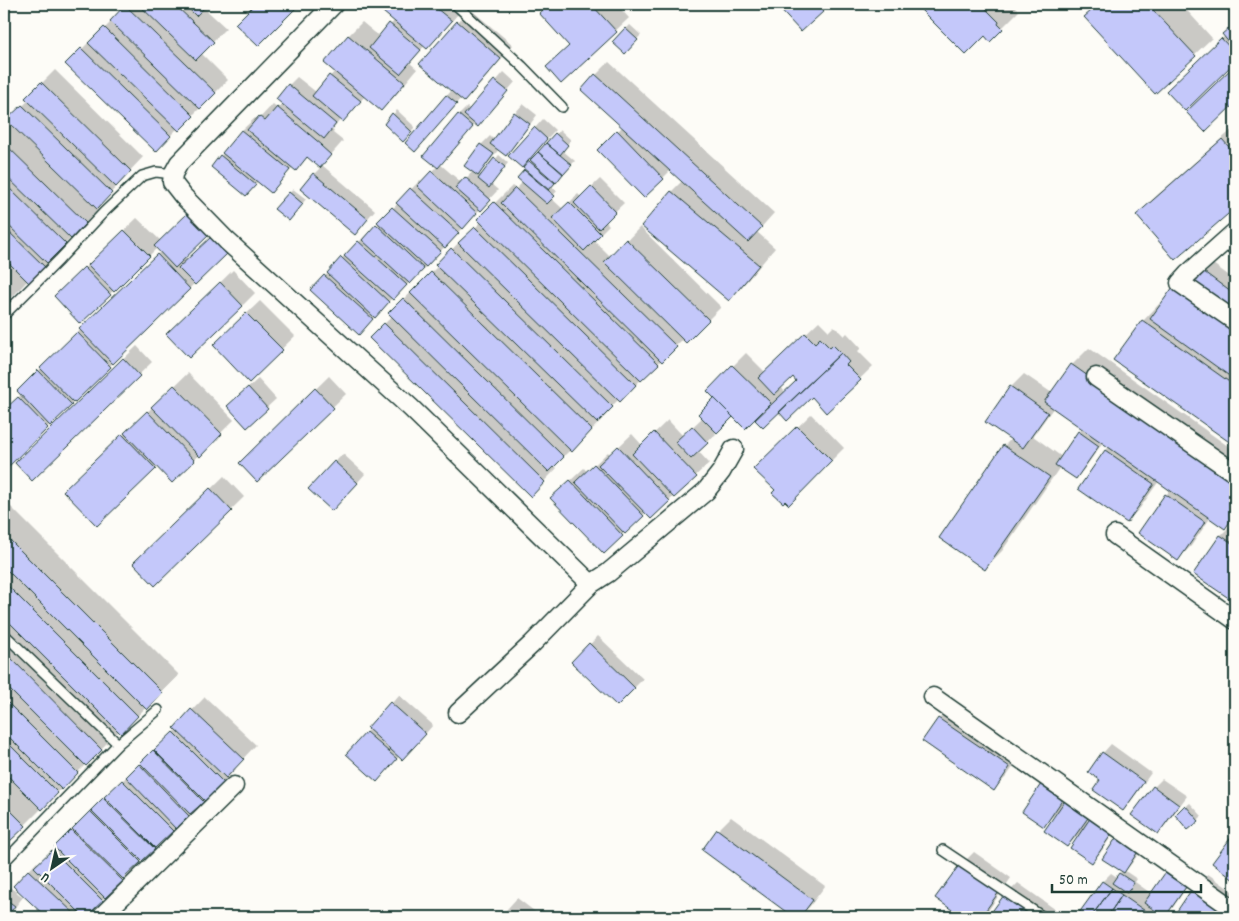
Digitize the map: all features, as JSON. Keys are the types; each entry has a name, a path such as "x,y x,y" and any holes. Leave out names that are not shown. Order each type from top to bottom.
{"street":[{"path":"334,4 179,163 173,174 172,182 183,196 227,241 411,408 591,584"},
{"path":"1235,232 1180,283 1235,321"},
{"path":"1096,377 1235,473"},
{"path":"458,713 531,645 591,584 608,573 706,491 721,472 734,449"},
{"path":"1115,535 1235,620"},
{"path":"932,697 1235,910"},
{"path":"101,917 234,786"}],"lane":[{"path":"455,4 522,66 562,107"},
{"path":"4,316 104,212 142,176 156,172 173,174"},
{"path":"4,634 118,744"},
{"path":"4,862 118,744 158,710"},
{"path":"943,850 1043,917"}],"building":[{"path":"138,4 174,4 214,42 196,60"},
{"path":"184,4 208,4 196,16"},
{"path":"255,4 300,4 258,46 235,24"},
{"path":"390,4 431,4 452,21 427,49 383,12"},
{"path":"550,4 591,4 617,32 561,84 546,67 569,46 539,13"},
{"path":"775,4 817,4 824,11 801,32"},
{"path":"915,4 981,4 999,22 998,24 1003,29 990,42 985,36 966,55"},
{"path":"1099,4 1160,4 1153,10 1196,56 1155,94 1084,17"},
{"path":"125,5 216,93 200,109 110,21"},
{"path":"457,21 501,59 464,102 419,64"},
{"path":"389,23 421,50 400,74 369,48"},
{"path":"1235,23 1235,50 1222,34"},
{"path":"104,27 194,116 179,131 88,43"},
{"path":"625,28 638,40 625,54 612,42"},
{"path":"348,35 405,83 381,111 324,63"},
{"path":"1221,38 1235,53 1235,62 1185,111 1166,91"},
{"path":"81,48 171,136 156,152 65,64"},
{"path":"1235,65 1235,103 1205,132 1186,112"},
{"path":"595,74 762,227 748,242 581,90"},
{"path":"329,75 361,101 343,122 312,96"},
{"path":"494,80 508,91 478,127 464,115"},
{"path":"41,82 131,171 116,187 25,98"},
{"path":"288,84 336,124 324,139 276,99"},
{"path":"446,95 457,104 415,152 405,143"},
{"path":"22,105 112,193 97,209 6,120"},
{"path":"277,107 331,155 320,168 307,157 296,171 247,130 259,116 265,121"},
{"path":"514,112 530,124 506,156 490,144"},
{"path":"392,113 412,132 403,142 384,124"},
{"path":"458,114 473,127 438,168 423,156"},
{"path":"534,127 547,139 522,168 508,156"},
{"path":"241,130 290,170 271,193 222,153"},
{"path":"617,130 664,179 644,198 597,150"},
{"path":"555,133 568,145 560,155 546,143"},
{"path":"1222,139 1235,154 1235,208 1175,260 1136,215"},
{"path":"4,143 86,223 71,239 4,174"},
{"path":"546,143 572,165 564,174 538,152"},
{"path":"480,144 494,154 478,176 464,166"},
{"path":"538,152 563,174 556,183 530,160"},
{"path":"220,155 256,185 246,196 211,167"},
{"path":"494,158 505,167 489,188 478,179"},
{"path":"529,161 555,183 549,190 523,168"},
{"path":"524,170 555,196 547,204 517,178"},
{"path":"431,171 477,213 463,229 417,186"},
{"path":"313,173 368,219 355,235 300,189"},
{"path":"465,177 491,200 481,211 455,188"},
{"path":"4,183 66,244 47,263 4,221"},
{"path":"591,186 616,212 599,229 574,203"},
{"path":"410,188 459,233 445,248 396,203"},
{"path":"515,188 677,347 662,362 501,203"},
{"path":"671,191 759,265 729,301 641,226"},
{"path":"289,192 303,204 289,221 274,209"},
{"path":"494,202 659,364 641,381 477,219"},
{"path":"569,202 601,234 584,251 552,218"},
{"path":"392,207 441,251 426,267 377,222"},
{"path":"190,211 211,233 175,268 154,246"},
{"path":"376,224 424,269 410,284 362,240"},
{"path":"4,227 46,268 30,284 4,258"},
{"path":"475,227 636,385 620,402 458,243"},
{"path":"124,230 150,256 114,292 88,265"},
{"path":"212,236 228,253 195,285 178,268"},
{"path":"626,239 709,320 686,343 604,262"},
{"path":"358,241 407,285 393,300 344,256"},
{"path":"1235,246 1235,253 1227,253"},
{"path":"451,248 613,407 597,423 435,265"},
{"path":"157,254 190,289 113,364 79,329"},
{"path":"341,257 389,302 375,318 327,273"},
{"path":"84,267 111,295 80,324 54,296"},
{"path":"431,272 592,430 572,452 410,293"},
{"path":"1204,272 1235,295 1235,316 1193,286"},
{"path":"324,275 373,319 359,335 310,290"},
{"path":"220,282 243,306 189,358 166,334"},
{"path":"1173,287 1235,331 1235,380 1150,319"},
{"path":"4,293 11,300 4,307"},
{"path":"403,298 564,457 549,472 388,313"},
{"path":"246,313 283,350 249,383 213,345"},
{"path":"1142,320 1235,386 1235,446 1113,360"},
{"path":"384,323 545,482 531,497 369,338"},
{"path":"77,332 111,367 74,403 40,368"},
{"path":"805,333 815,343 820,338 830,348 833,345 841,353 763,428 755,420 796,381 793,377 774,395 758,378"},
{"path":"841,353 849,362 846,365 861,380 826,413 812,397 787,421 779,412"},
{"path":"123,358 140,376 32,481 15,463"},
{"path":"1071,364 1235,480 1235,514 1225,529 1044,402"},
{"path":"732,365 771,403 745,429 707,391"},
{"path":"38,370 72,405 50,426 17,391"},
{"path":"174,385 222,434 200,457 151,407"},
{"path":"1010,386 1048,413 1023,448 985,422"},
{"path":"248,387 268,409 247,428 227,406"},
{"path":"315,388 334,408 257,482 239,463"},
{"path":"18,397 48,428 4,471 4,410"},
{"path":"714,398 733,417 717,433 698,414"},
{"path":"147,411 195,461 172,483 124,433"},
{"path":"692,426 708,443 691,459 675,442"},
{"path":"797,426 832,461 789,505 785,501 783,503 772,493 775,490 753,469"},
{"path":"1078,431 1099,446 1076,479 1055,465"},
{"path":"654,432 697,477 674,498 632,454"},
{"path":"122,434 156,469 97,526 63,491"},
{"path":"1003,445 1050,477 985,570 939,538"},
{"path":"618,446 670,501 651,519 598,465"},
{"path":"1105,450 1154,484 1127,523 1078,489"},
{"path":"334,461 358,483 332,511 308,489"},
{"path":"594,464 644,516 625,534 575,482"},
{"path":"570,480 623,536 604,554 550,498"},
{"path":"210,488 232,511 155,586 133,563"},
{"path":"1165,494 1205,522 1178,561 1138,533"},
{"path":"4,534 163,693 147,710 4,567"},
{"path":"1220,535 1235,545 1235,598 1233,601 1193,574"},
{"path":"4,582 138,716 121,734 4,617"},
{"path":"589,643 635,688 617,706 571,662"},
{"path":"4,651 102,750 86,766 4,684"},
{"path":"4,699 78,773 62,790 4,732"},
{"path":"390,702 426,734 402,760 367,728"},
{"path":"191,709 244,759 226,778 174,728"},
{"path":"938,718 1010,767 994,791 922,741"},
{"path":"173,732 224,783 205,801 154,750"},
{"path":"366,732 397,759 377,782 346,754"},
{"path":"4,739 58,793 42,810 4,772"},
{"path":"153,750 204,802 190,814 140,763"},
{"path":"1102,752 1144,782 1123,811 1093,790 1100,780 1088,772"},
{"path":"139,764 189,816 176,829 126,777"},
{"path":"122,780 173,831 155,848 104,797"},
{"path":"1043,781 1065,796 1044,827 1022,812"},
{"path":"1153,786 1179,805 1158,834 1131,815"},
{"path":"103,798 155,849 142,861 91,810"},
{"path":"1066,799 1090,815 1067,847 1044,831"},
{"path":"4,804 26,826 9,842 4,837"},
{"path":"1185,805 1199,821 1188,830 1175,815"},
{"path":"90,811 141,862 123,879 72,829"},
{"path":"1091,817 1113,832 1092,863 1070,848"},
{"path":"717,829 813,900 800,917 793,917 702,850"},
{"path":"71,830 123,881 105,898 54,847"},
{"path":"1235,832 1235,881 1212,863"},
{"path":"1118,835 1139,850 1124,873 1102,859"},
{"path":"52,850 103,901 86,917 34,867"},
{"path":"960,864 999,892 981,917 962,917 935,898"},
{"path":"28,870 77,916 46,917 13,886"},
{"path":"1119,873 1134,883 1127,893 1112,883"},
{"path":"1165,873 1186,887 1165,917 1144,903"},
{"path":"1102,881 1112,888 1091,917 1076,917"},
{"path":"1194,886 1228,909 1223,917 1173,917"},
{"path":"1112,888 1122,895 1107,917 1091,917"},
{"path":"1004,895 1035,917 988,917"},
{"path":"1122,895 1151,915 1149,917 1107,917"},
{"path":"4,898 15,906 7,917 4,917"},
{"path":"504,911 512,917 499,917"}]}
